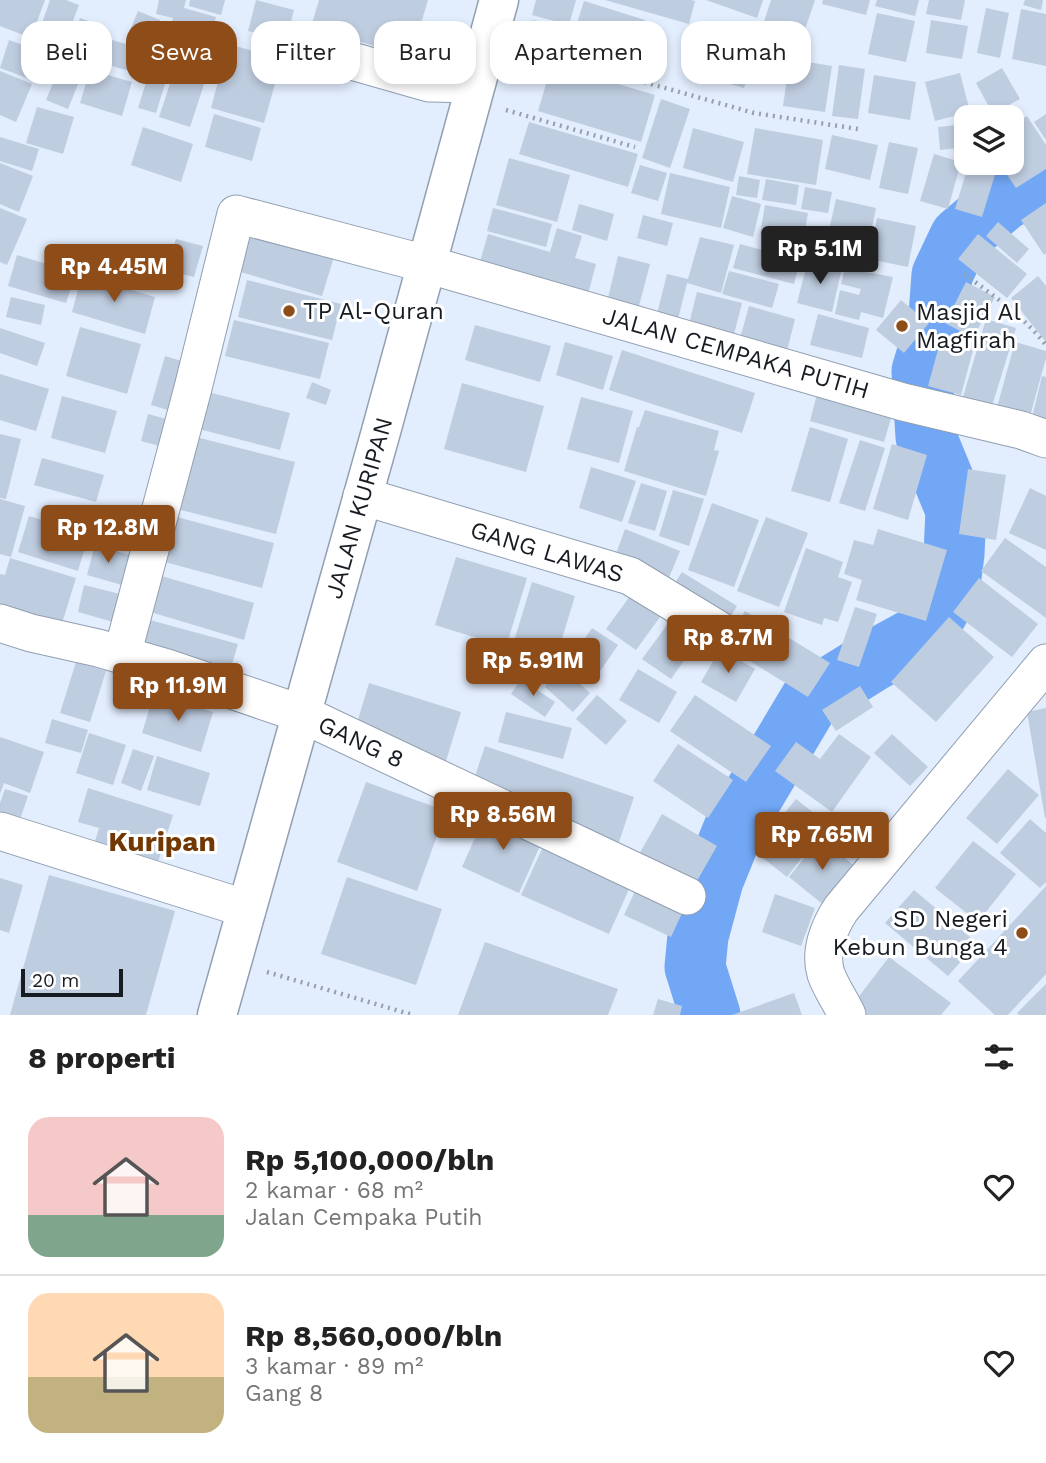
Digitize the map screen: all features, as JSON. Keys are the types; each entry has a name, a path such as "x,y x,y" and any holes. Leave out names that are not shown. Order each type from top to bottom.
{"main road":[{"name":"JALAN KURIPAN","path":"217,1015 499,0"}],"street":[{"path":"360,63 429,83 474,92"},
{"name":"JALAN CEMPAKA PUTIH","path":"122,655 236,214 426,264 903,402 1021,430 1046,439"},
{"name":"GANG LAWAS","path":"362,496 630,576 722,632"},
{"name":"GANG 8","path":"0,623 167,667 302,714 687,896"},
{"path":"847,1015 826,973 826,943 834,920 1039,678"},
{"path":"0,831 247,909"}],"path":[{"path":"488,38 754,113 858,130"},
{"path":"474,92 635,147"},
{"path":"964,274 1034,330 1046,345"},
{"path":"232,962 413,1015"}],"building":[{"path":"0,0 45,0 37,21 21,21 21,34 0,26"},
{"path":"50,0 66,0 79,5 73,21 43,21"},
{"path":"159,0 186,0 184,8 216,17 215,21 172,21 173,18 156,14"},
{"path":"190,0 225,0 221,15 189,6"},
{"path":"256,0 294,10 291,21 251,21 251,32 248,31"},
{"path":"319,0 428,0 422,21 374,21 374,46 360,42 360,21 313,21"},
{"path":"536,0 576,0 570,21 554,21 532,15"},
{"path":"605,0 695,1 690,21 681,22"},
{"path":"706,0 763,0 757,18"},
{"path":"771,0 815,0 808,21 764,21"},
{"path":"823,0 870,0 866,15 822,4"},
{"path":"877,0 919,0 915,16 875,6"},
{"path":"929,0 965,0 961,20 926,14"},
{"path":"1025,0 1043,0 1041,10 1023,5"},
{"path":"584,1 645,20 645,21 578,21"},
{"path":"986,8 1009,13 1000,58 977,53"},
{"path":"1021,9 1046,14 1046,66 1012,59"},
{"path":"138,11 160,20 160,21 134,21"},
{"path":"877,13 915,21 906,62 868,54"},
{"path":"931,20 968,26 962,59 926,53"},
{"path":"9,40 21,44 21,76 0,68"},
{"path":"112,40 126,44 126,70 112,66"},
{"path":"237,46 251,50 251,84 275,84 264,123 211,108 217,84 237,84"},
{"path":"811,62 832,66 825,112 783,106 786,84 811,84"},
{"path":"839,65 865,69 858,119 832,116"},
{"path":"1002,68 1020,99 1009,105 988,105 976,83"},
{"path":"0,71 21,80 21,84 32,84 16,122 0,115"},
{"path":"960,73 968,105 954,105 954,116 935,121 925,82"},
{"path":"874,75 916,82 910,120 868,113"},
{"path":"112,76 131,84 122,116 80,103 86,84 112,84"},
{"path":"53,84 78,84 68,109 46,100"},
{"path":"145,84 165,84 156,113 138,108"},
{"path":"170,84 204,84 190,127 159,117"},
{"path":"546,84 618,84 655,95 641,142 538,111"},
{"path":"661,99 690,109 670,168 642,158"},
{"path":"37,107 74,117 63,154 26,143"},
{"path":"214,114 261,128 252,161 205,147"},
{"path":"1046,114 1046,140 1034,122"},
{"path":"1027,116 1046,145 1046,169 1016,188 1007,175 1024,175 1024,118"},
{"path":"529,122 638,154 628,187 519,154"},
{"path":"954,125 954,148 940,150 938,127"},
{"path":"143,127 193,144 181,182 131,165"},
{"path":"693,128 744,142 733,182 683,168"},
{"path":"755,128 823,140 816,185 747,174"},
{"path":"832,135 878,145 870,180 825,169"},
{"path":"0,137 39,149 32,171 0,161"},
{"path":"889,142 918,148 908,194 879,188"},
{"path":"934,154 954,160 954,175 957,175 948,209 920,201"},
{"path":"509,158 570,175 557,222 496,205"},
{"path":"0,163 33,176 19,212 0,204"},
{"path":"640,165 667,173 658,201 631,193"},
{"path":"670,173 730,187 721,228 661,214"},
{"path":"965,175 995,175 982,217 955,209"},
{"path":"739,176 760,180 757,198 736,195"},
{"path":"766,179 799,185 796,205 762,200"},
{"path":"805,187 832,192 828,213 801,209"},
{"path":"732,196 761,204 753,237 723,228"},
{"path":"836,199 876,208 866,257 825,248"},
{"path":"1046,203 1046,253 1044,255 1021,220"},
{"path":"579,204 614,214 607,241 572,230"},
{"path":"765,205 808,213 803,242 760,234"},
{"path":"0,208 27,219 7,265 0,262"},
{"path":"493,208 552,224 546,247 487,231"},
{"path":"643,215 673,223 667,246 637,238"},
{"path":"877,218 916,226 908,267 869,259"},
{"path":"242,219 337,247 322,296 227,268"},
{"path":"998,222 1029,249 1017,263 986,236"},
{"path":"557,228 582,236 575,258 596,264 586,302 477,272 488,234 550,252"},
{"path":"978,234 1027,274 1007,298 958,259"},
{"path":"700,237 734,245 721,293 687,283 674,335 653,330 667,274 688,279"},
{"path":"176,239 203,246 194,277 167,270"},
{"path":"740,244 800,260 794,284 733,268"},
{"path":"17,255 76,273 66,303 8,286"},
{"path":"618,256 650,264 638,310 607,302"},
{"path":"808,260 842,268 832,312 797,303"},
{"path":"845,268 893,277 883,318 861,312 859,320 835,314 840,290 859,295 861,289 841,284"},
{"path":"729,271 779,284 772,308 722,294"},
{"path":"82,275 155,297 145,334 72,312"},
{"path":"1038,276 1046,286 1046,342 1011,298"},
{"name":"TP Al-Quran","path":"247,280 341,304 332,340 238,317"},
{"path":"966,282 995,297 973,338 945,323"},
{"path":"697,292 742,303 734,334 689,324"},
{"path":"11,297 45,305 41,325 6,317"},
{"name":"Masjid Al Magfirah","path":"901,300 929,323 904,353 876,330"},
{"path":"749,306 795,319 786,355 739,342"},
{"path":"818,314 869,328 862,358 810,345"},
{"path":"986,319 1016,328 992,406 963,397"},
{"path":"234,320 329,343 320,379 225,356"},
{"path":"475,325 551,346 540,382 465,360"},
{"path":"80,327 141,344 127,394 66,376"},
{"path":"0,328 45,343 37,366 0,353"},
{"path":"942,335 975,343 961,395 928,386"},
{"path":"565,342 613,356 603,390 556,375"},
{"path":"1015,342 1046,351 1029,420 996,411"},
{"path":"622,350 755,393 742,433 609,390"},
{"path":"165,356 195,365 181,414 151,405"},
{"path":"0,374 49,389 36,431 0,420"},
{"path":"1042,376 1046,377 1046,425 1031,422"},
{"path":"312,382 331,390 326,405 306,398"},
{"path":"462,383 544,406 526,472 444,449"},
{"path":"204,391 290,413 280,450 195,428"},
{"path":"817,394 892,415 884,442 810,421"},
{"path":"62,396 117,411 105,453 51,438"},
{"path":"581,397 633,411 619,463 567,449"},
{"path":"645,410 719,431 714,450 719,451 706,496 624,471"},
{"path":"148,414 181,423 174,450 141,441"},
{"path":"810,427 848,439 830,502 791,491"},
{"path":"0,434 21,439 6,499 0,498"},
{"path":"192,436 295,462 276,534 173,508"},
{"path":"860,440 885,448 865,511 839,503"},
{"path":"892,444 927,455 908,520 873,509"},
{"path":"42,458 104,475 96,502 34,485"},
{"path":"591,467 636,481 622,522 579,508"},
{"path":"968,469 1006,475 996,540 959,534"},
{"path":"641,483 667,491 655,531 628,523"},
{"path":"1030,488 1046,496 1046,550 1009,533"},
{"path":"673,490 704,499 689,546 659,536"},
{"path":"0,499 25,506 11,557 0,554"},
{"path":"712,503 759,520 734,587 688,570"},
{"path":"29,516 89,534 78,571 18,552"},
{"path":"177,517 274,543 262,588 165,562"},
{"path":"766,517 808,533 779,607 737,591"},
{"path":"625,529 680,551 666,585 612,565"},
{"path":"878,529 947,550 926,621 856,600 862,580 844,574 854,540 873,545"},
{"path":"1005,538 1046,567 1046,618 981,571"},
{"path":"95,545 130,555 122,585 87,575"},
{"path":"806,548 843,562 838,577 852,582 838,622 824,618 822,625 784,612"},
{"path":"456,557 527,578 506,647 435,625"},
{"path":"10,558 76,578 59,633 0,614 0,574 5,575"},
{"path":"682,572 737,606 725,626 669,592"},
{"path":"158,575 254,603 244,640 147,611"},
{"path":"979,578 1038,624 1012,657 953,612"},
{"path":"532,582 575,596 554,665 511,651"},
{"path":"84,585 124,595 117,623 78,612"},
{"path":"633,592 663,613 636,650 606,629"},
{"path":"855,607 877,614 859,667 837,660"},
{"path":"745,611 830,663 808,697 724,645"},
{"path":"949,617 994,657 936,722 891,682"},
{"path":"146,619 238,644 230,671 139,646"},
{"path":"670,621 698,641 671,679 642,659"},
{"path":"592,628 618,645 594,680 568,663"},
{"path":"720,649 755,669 736,702 701,682"},
{"path":"76,662 106,671 90,722 60,713"},
{"path":"562,667 590,693 573,712 545,687"},
{"path":"638,669 677,692 659,723 619,700"},
{"path":"521,679 555,702 545,717 511,694"},
{"path":"369,683 461,712 446,761 354,733"},
{"path":"860,686 873,707 836,731 822,710"},
{"path":"154,694 213,712 201,752 142,733"},
{"path":"597,695 627,721 606,745 576,719"},
{"path":"695,695 771,746 746,782 670,731"},
{"path":"1046,708 1046,818 1045,818 1027,712"},
{"path":"506,712 572,728 563,759 498,742"},
{"path":"52,719 88,730 81,753 45,743"},
{"path":"89,733 126,745 113,785 76,773"},
{"path":"839,734 871,757 832,812 775,771 796,742 820,759"},
{"path":"892,734 928,767 910,786 874,753"},
{"path":"0,737 44,752 30,793 4,783 0,794"},
{"path":"678,744 733,780 708,818 653,781"},
{"path":"485,746 634,797 619,842 470,791"},
{"path":"133,749 154,756 141,791 121,783"},
{"path":"157,756 210,773 200,806 147,790"},
{"path":"1008,769 1039,795 997,844 966,818"},
{"path":"366,782 446,811 417,891 337,862"},
{"path":"88,788 173,815 153,878 90,858 99,828 78,822"},
{"path":"5,789 28,796 16,831 0,826 0,803"},
{"path":"796,799 828,824 787,877 754,851"},
{"path":"487,811 544,837 519,893 462,867"},
{"path":"662,814 717,846 693,888 638,856"},
{"path":"1030,819 1046,833 1046,882 1040,888 1000,853"},
{"path":"547,838 634,878 609,934 521,895"},
{"path":"820,838 856,867 825,906 789,877"},
{"path":"973,841 1016,874 978,922 935,888"},
{"path":"49,875 175,911 146,1015 10,1015"},
{"path":"347,877 442,909 416,985 321,954"},
{"path":"0,878 23,885 9,933 0,930"},
{"name":"SD Negeri Kebun Bunga 4","path":"1046,886 1046,974 1008,1015 995,1015 958,981"},
{"path":"637,887 684,909 671,937 624,915"},
{"path":"914,890 977,943 948,976 885,923"},
{"path":"775,894 815,908 801,946 762,932"},
{"path":"485,942 618,989 608,1015 458,1015"},
{"path":"889,957 951,1003 941,1015 860,1015 850,1008"},
{"path":"1046,984 1046,1015 1019,1015 1017,1013"},
{"path":"794,993 802,1015 732,1015"},
{"path":"658,999 682,1006 680,1015 653,1015"}],"waterway":[{"path":"710,1015 695,967 698,936 713,880 735,826 810,700 926,632 949,592 956,510 926,437 922,371 939,315 942,275 960,237 1004,200 1046,178"}],"place":[{"name":"TP Al-Quran","path":"289,311"},
{"name":"Masjid Al Magfirah","path":"902,326"},
{"name":"SD Negeri Kebun Bunga 4","path":"1022,933"}],"district":[{"name":"Kuripan","path":"162,841"}]}
